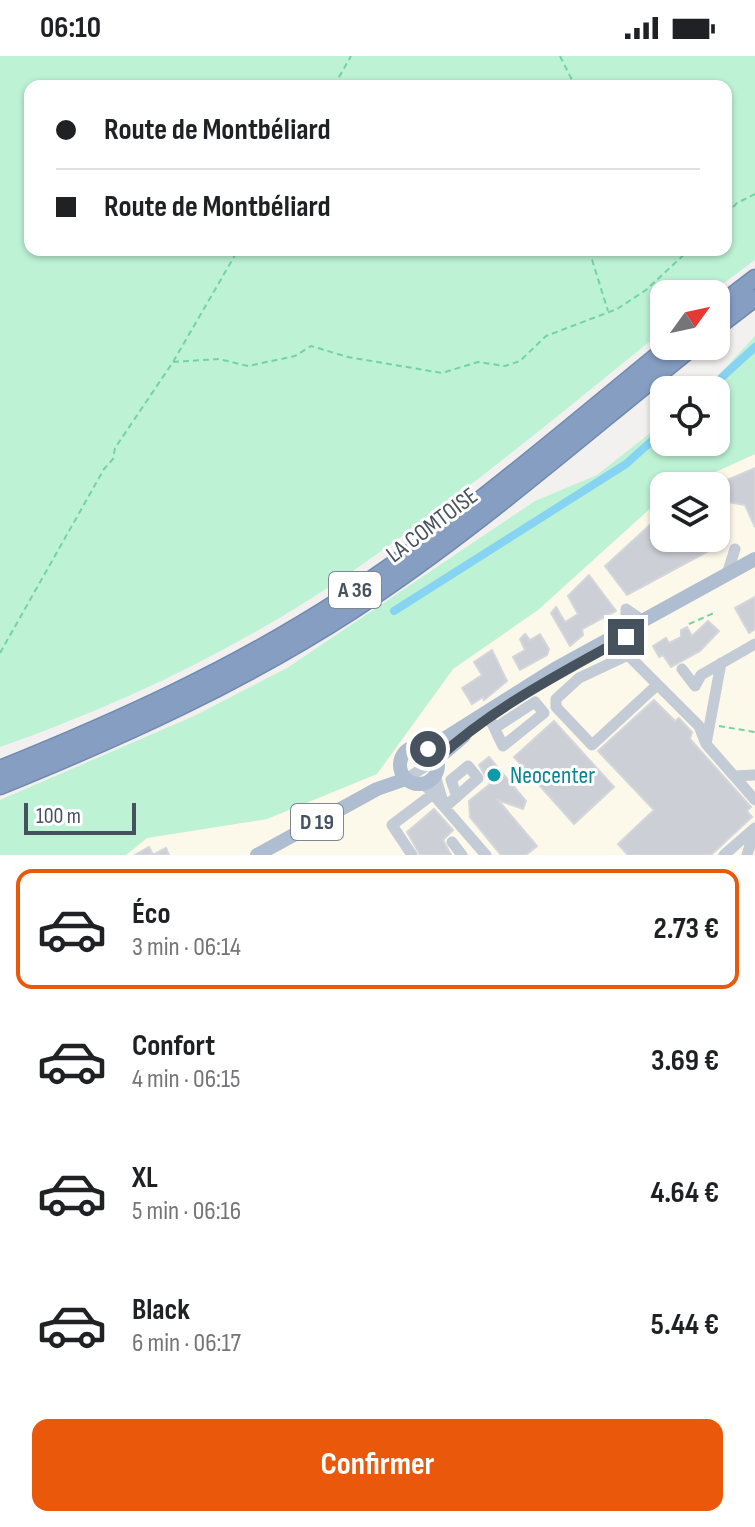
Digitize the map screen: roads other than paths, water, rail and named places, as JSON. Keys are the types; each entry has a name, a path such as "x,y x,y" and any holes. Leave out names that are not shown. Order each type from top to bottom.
{"highway":[{"path":"730,297 755,278"},
{"path":"730,317 755,298"},
{"name":"LA COMTOISE","path":"0,769 189,686 339,601 479,500 652,360"},
{"name":"LA COMTOISE","path":"0,786 192,702 352,611 493,510 677,360"}],"main road":[{"path":"432,754 509,696 727,574 755,563"},
{"path":"432,754 492,723 627,636 755,563"},
{"path":"416,747 432,754 431,784 403,774 406,752 416,747"},
{"name":"D 19","path":"257,855 403,774"}],"street":[{"path":"682,669 695,686 701,675 755,644"},
{"path":"656,686 592,745 556,707 556,699 579,678 628,655 703,730 706,744 755,800"},
{"path":"706,744 721,663"},
{"path":"403,774 432,754"},
{"path":"734,776 755,775"},
{"path":"431,784 445,807"},
{"path":"431,784 445,807 486,855"},
{"path":"412,855 392,825 431,784"},
{"path":"445,807 457,797"},
{"path":"724,855 755,828"},
{"path":"747,855 755,828"},
{"path":"452,842 462,855"}],"waterway":[{"path":"723,376 755,347"},
{"path":"394,611 626,464 650,443"}],"place":[{"name":"Neocenter","path":"494,775"}]}
